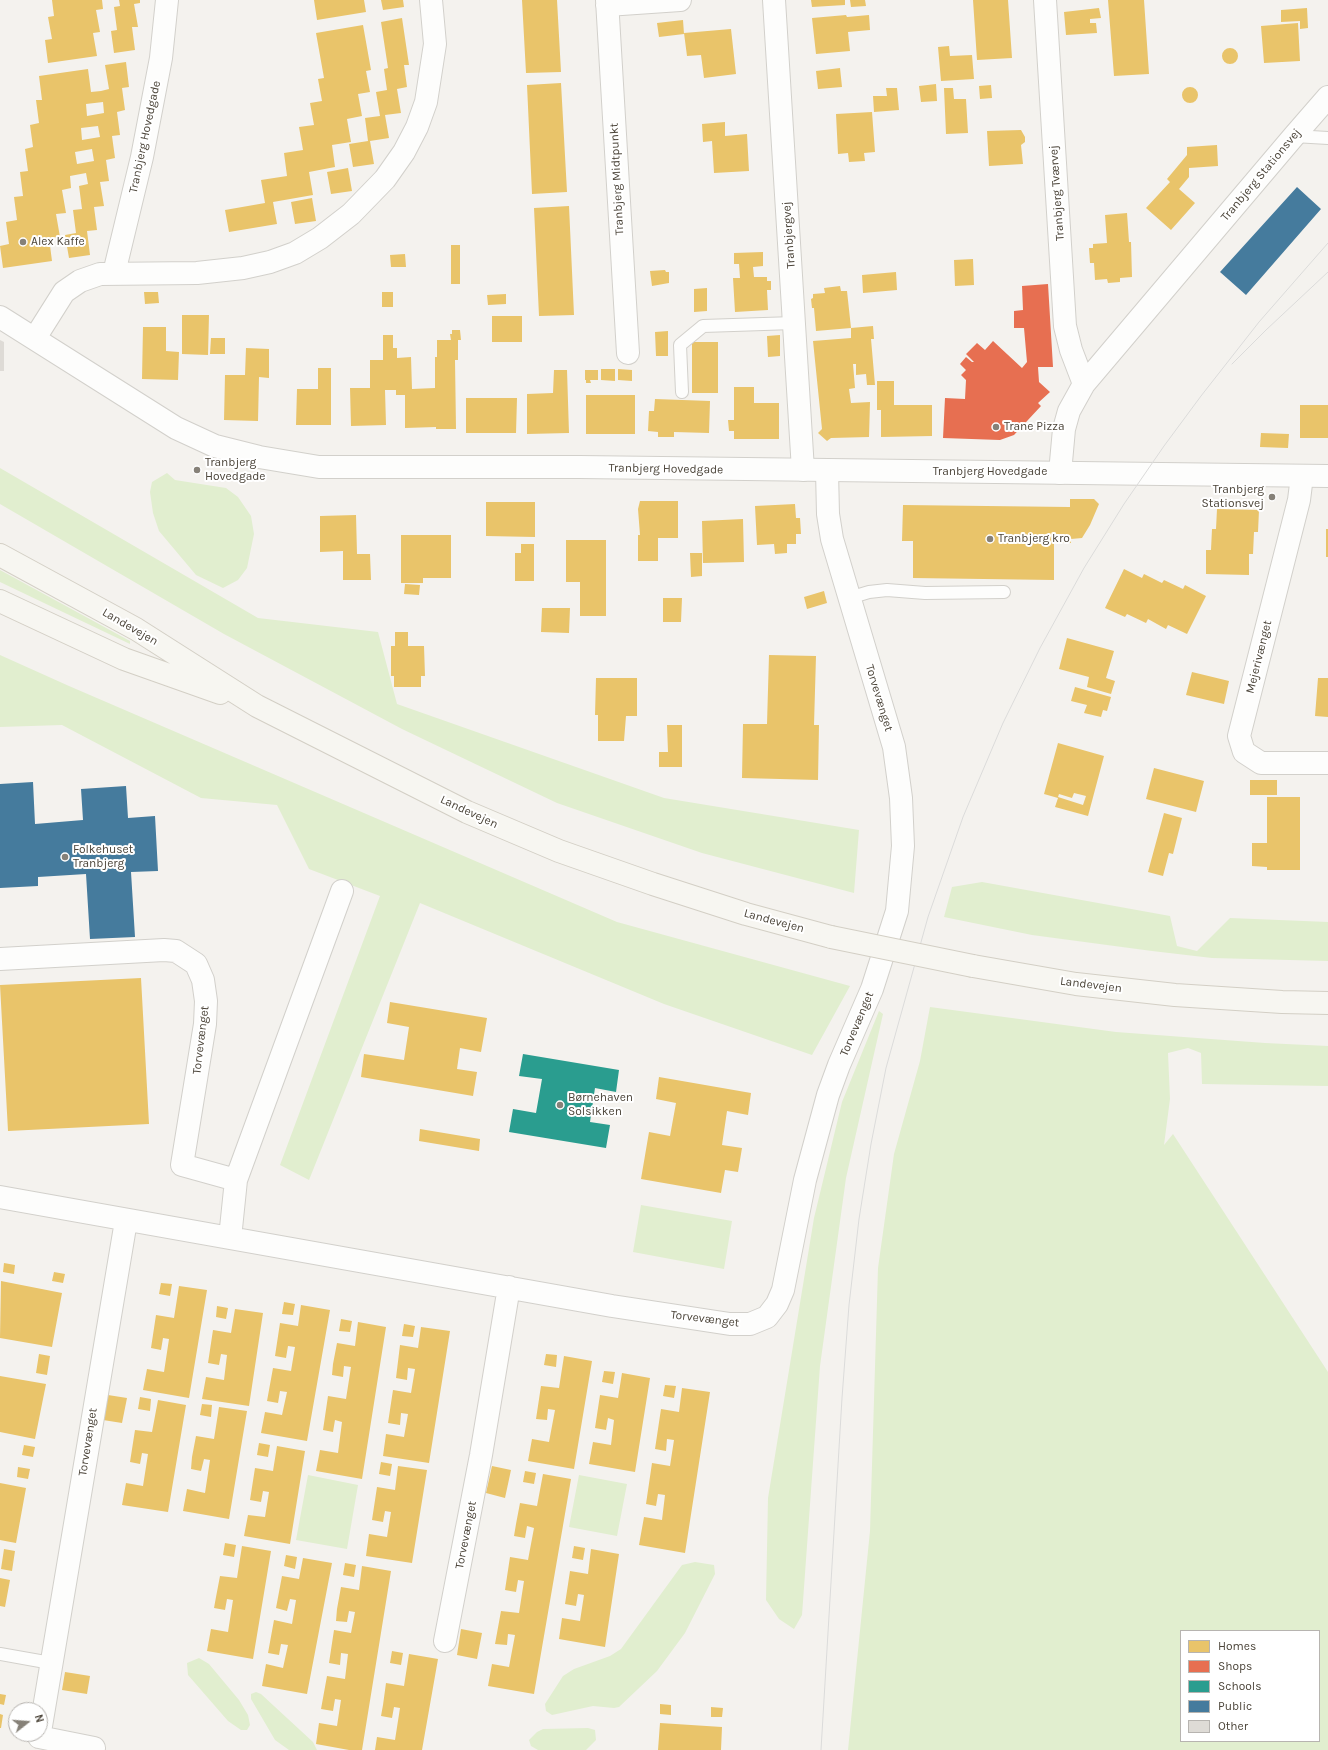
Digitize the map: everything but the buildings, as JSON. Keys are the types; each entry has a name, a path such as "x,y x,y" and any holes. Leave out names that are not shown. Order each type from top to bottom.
{"main road":[{"name":"Landevejen","path":"0,555 136,629 257,706 467,812 559,851 653,884 732,910 831,936 973,966 1076,984 1175,995 1282,1002 1328,1003"},
{"name":"Landevejen","path":"0,601 124,659 257,706"}],"street":[{"name":"Tranbjerg Hovedgade","path":"114,273 142,157 162,58 167,0"},
{"path":"35,338 64,292 80,280 100,274 197,273 243,268 270,262 295,253 308,246 351,214 385,179 404,152 417,127 426,102 435,44 431,0"},
{"name":"Tranbjerg Midtpunkt","path":"628,353 607,3 680,0"},
{"name":"Tranbjergvej","path":"774,0 803,470"},
{"name":"Tranbjerg Tværvej","path":"1045,0 1065,326 1071,350 1084,384"},
{"name":"Tranbjerg Stationsvej","path":"1060,473 1064,429 1069,411 1084,384 1294,136 1328,98"},
{"name":"Tranbjerg Hovedgade","path":"0,317 35,338 108,387 176,428 215,446 259,457 319,467 579,468 1328,476"},
{"name":"Torvevænget","path":"0,1197 126,1221 612,1306 730,1324 750,1324 766,1317 777,1304 783,1290 805,1180 828,1095 839,1065 872,989 897,911 903,846 902,805 894,747 832,539 829,520 827,471"},
{"name":"Mejerivænget","path":"1302,476 1299,500 1239,736 1244,752 1261,763 1328,763"},
{"path":"230,1238 236,1180 342,891"},
{"name":"Torvevænget","path":"0,959 164,950 176,951 196,964 203,980 206,1001 204,1024 182,1165 236,1180"},
{"name":"Torvevænget","path":"45,1702 126,1221"},
{"name":"Torvevænget","path":"445,1641 481,1455 509,1287"},
{"name":"Torvevænget","path":"48,1739 94,1748"}],"lane":[{"path":"1294,136 1328,138"},
{"path":"682,392 680,345 703,326 794,323"},
{"path":"849,598 869,592 887,590 925,593 1004,592"},
{"path":"0,1654 51,1663"}],"green space":[{"path":"0,468 258,618 378,632 397,704 664,798 859,830 854,893 702,853 557,803 402,729 224,634 0,504"},
{"path":"167,473 175,480 226,488 238,497 251,516 254,534 247,568 238,580 223,588 196,575 159,531 153,513 150,492 152,482"},
{"path":"0,570 130,641 130,644 0,582"},
{"path":"0,655 617,922 850,986 812,1055 664,1004 420,903 309,1180 280,1165 380,896 309,869 277,805 201,798 62,725 0,727"},
{"path":"982,882 1170,916 1177,946 1197,951 1230,918 1328,922 1328,961 1212,958 1032,935 944,917 952,887"},
{"path":"930,1007 1116,1032 1328,1046 1328,1086 1202,1084 1201,1053 1188,1048 1168,1053 1170,1099 1164,1145 1173,1134 1328,1372 1328,1750 848,1750 870,1531 878,1268 894,1154 920,1061"},
{"path":"879,1011 883,1014 846,1178 820,1366 802,1615 794,1629 779,1619 766,1600 768,1498 814,1218 842,1102"},
{"path":"641,1205 732,1221 724,1269 633,1252"},
{"path":"308,1475 358,1485 347,1549 296,1540"},
{"path":"579,1475 627,1484 617,1536 569,1527"},
{"path":"695,1562 714,1565 715,1574 685,1633 657,1671 619,1707 593,1706 552,1715 546,1711 545,1704 563,1676 574,1669 610,1656 621,1649 682,1565"},
{"path":"199,1658 209,1664 239,1700 248,1715 250,1725 247,1730 241,1730 228,1721 188,1675 187,1663"},
{"path":"256,1692 261,1694 313,1742 317,1750 289,1750 275,1740 251,1699 251,1694"},
{"path":"588,1728 595,1730 596,1740 586,1750 538,1750 531,1746 529,1740 537,1732 543,1729"}],"tram line":[{"path":"821,1750 842,1398 849,1305 859,1219 871,1144 886,1068 928,917 963,817 1003,723 1040,648 1084,568 1124,504 1201,396 1259,322 1328,243"},
{"path":"1232,364 1328,272"}],"place":[{"name":"Alex Kaffe","path":"23,242"},
{"name":"Trane Pizza","path":"996,427"},
{"name":"Tranbjerg Hovedgade","path":"197,470"},
{"name":"Tranbjerg Stationsvej","path":"1272,497"},
{"name":"Tranbjerg kro","path":"990,539"},
{"name":"Folkehuset Tranbjerg","path":"65,857"},
{"name":"Børnehaven Solsikken","path":"560,1105"}]}
